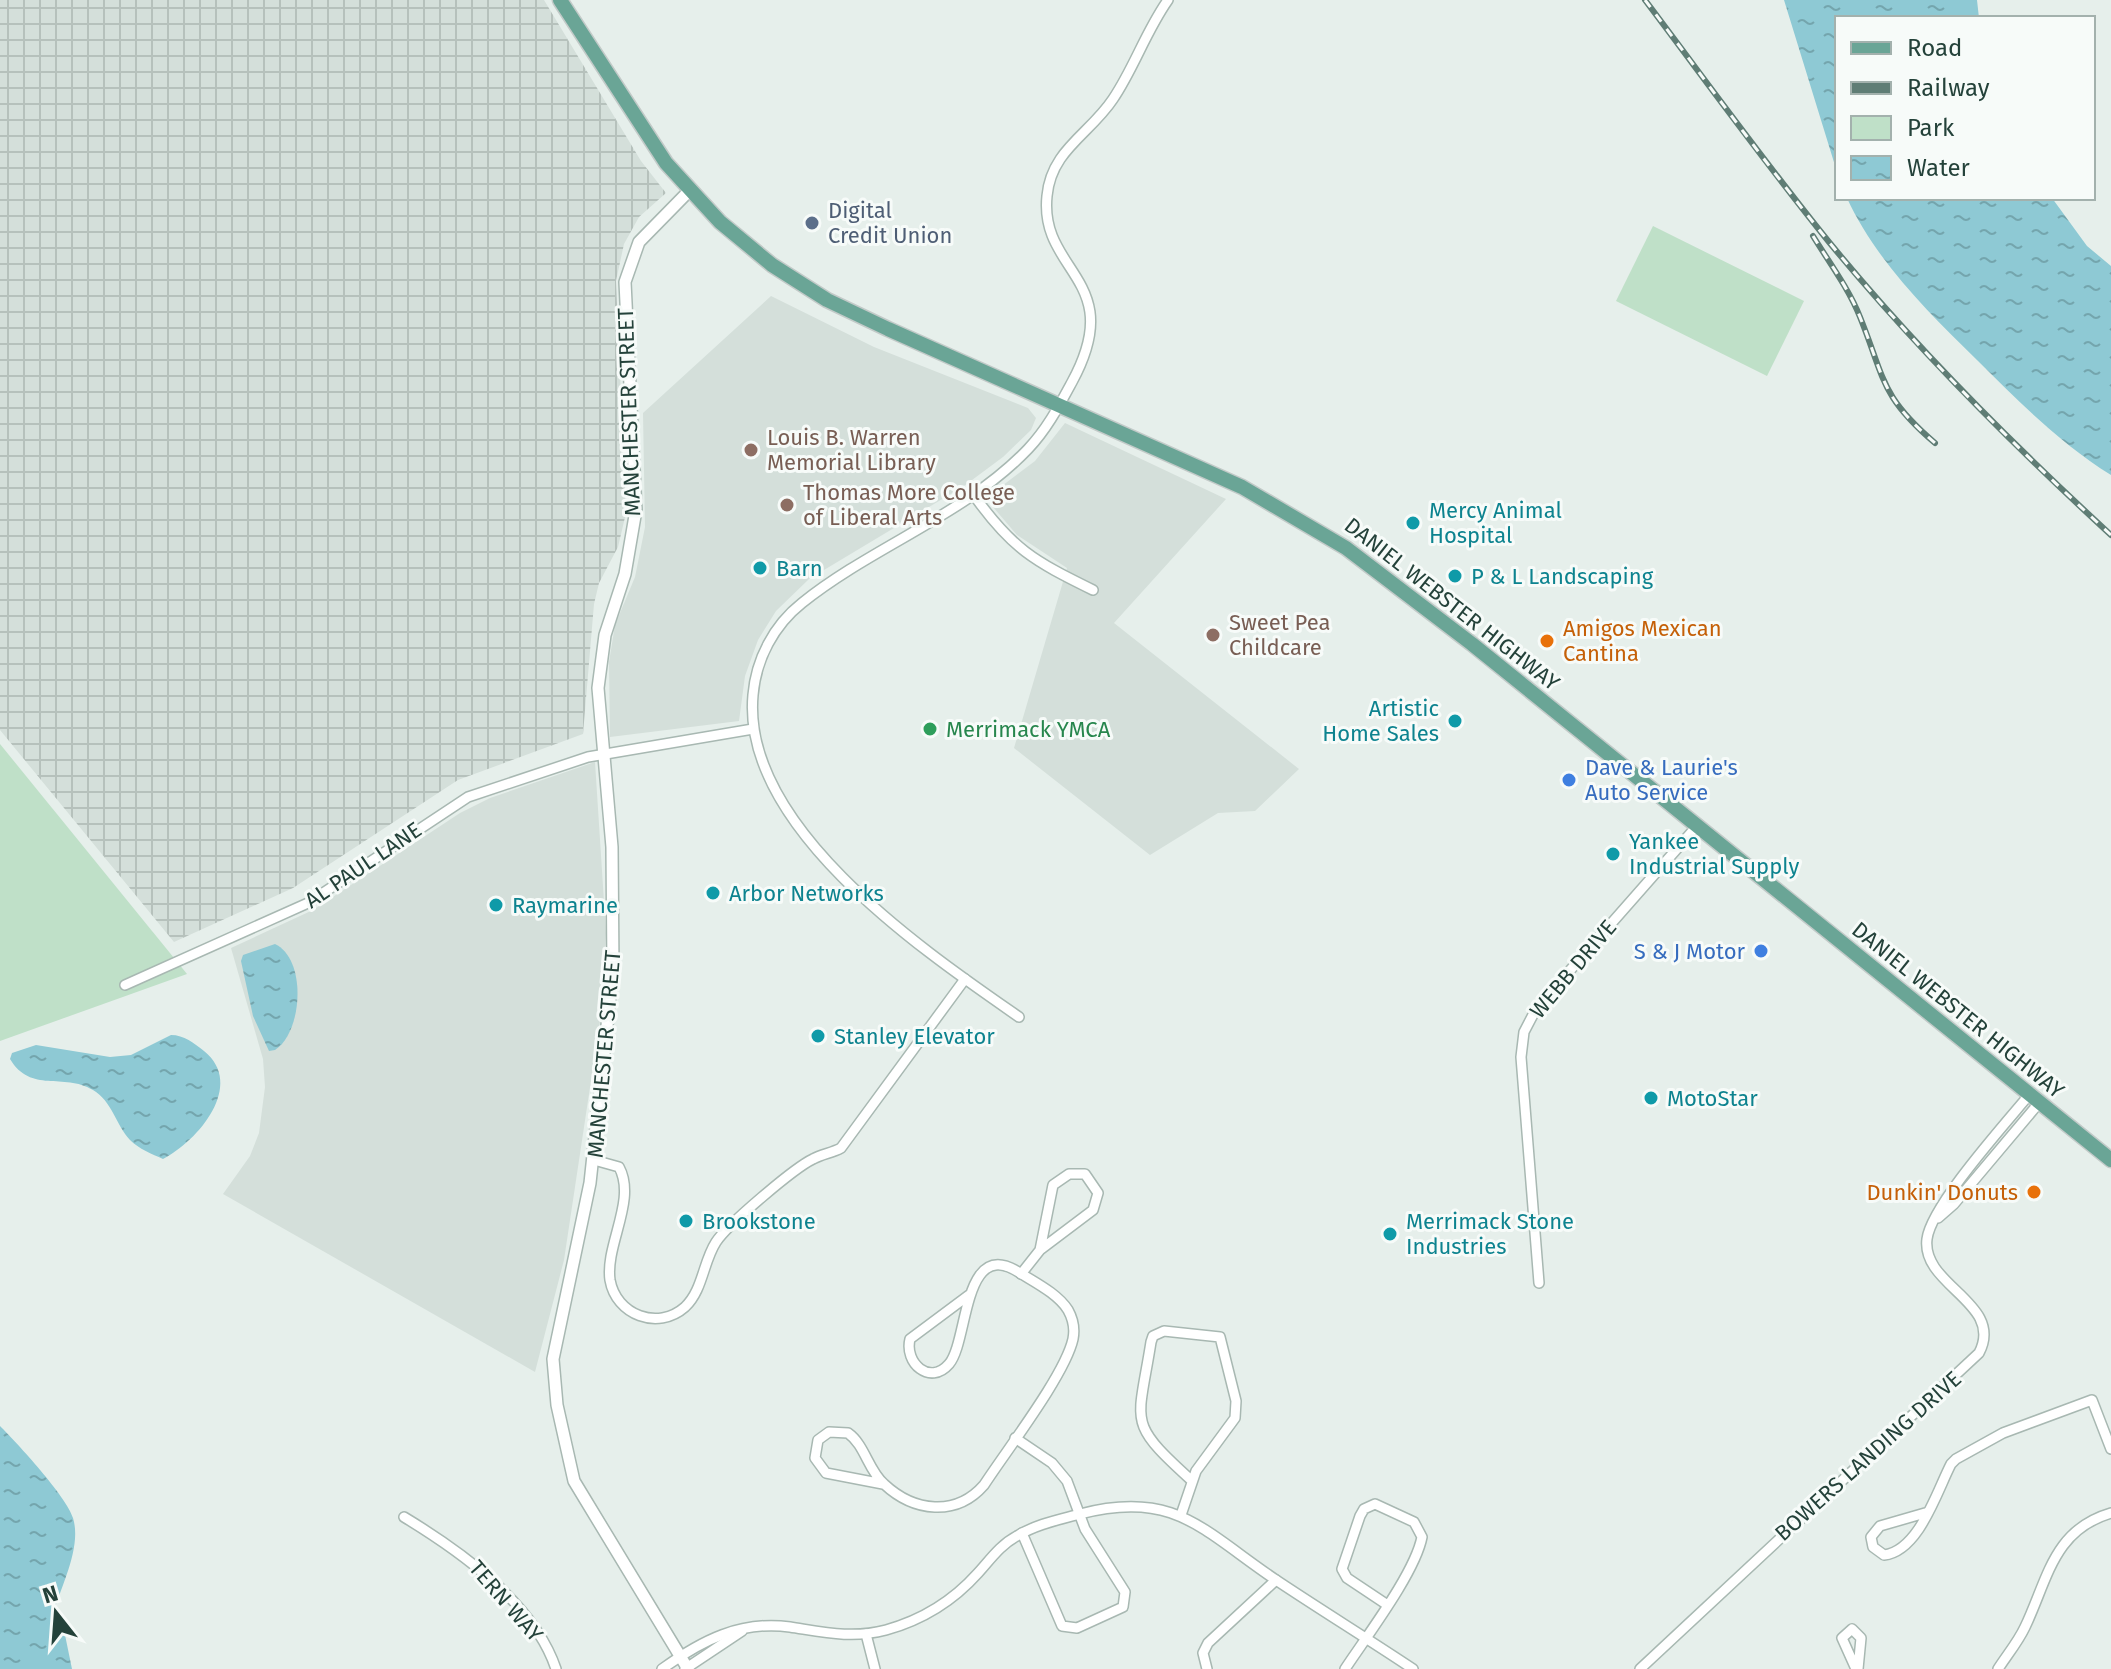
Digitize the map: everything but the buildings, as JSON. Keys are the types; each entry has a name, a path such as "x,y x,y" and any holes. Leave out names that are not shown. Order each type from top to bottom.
{"main road":[{"name":"DANIEL WEBSTER HIGHWAY","path":"560,0 638,125 690,190 734,236 806,288 888,329 1242,487 1346,548 1435,614 2111,1160"}],"street":[{"path":"1019,1017 883,917 837,873 784,801 753,729 757,671 770,639 783,621 818,591 973,494 1030,447 1060,404 1081,364 1091,319 1086,292 1057,244 1048,221 1046,206 1050,178 1062,153 1112,100 1168,0"},
{"name":"MANCHESTER STREET","path":"686,1669 574,1481 557,1405 553,1359 557,1325 594,1160 615,937 599,668 605,635 625,574 636,510 625,282 639,242 690,190"},
{"path":"973,494 1003,535 1018,549 1093,590"},
{"name":"AL PAUL LANE","path":"125,985 308,903 468,797 554,766 602,754 753,729"},
{"name":"WEBB DRIVE","path":"1539,1283 1521,1057 1524,1032 1548,994 1697,826"},
{"path":"594,1160 619,1167 625,1182 610,1270 614,1291 635,1314 651,1319 671,1316 689,1303 716,1242 727,1229 812,1159 841,1148 965,979"},
{"name":"BOWERS LANDING DRIVE","path":"1640,1669 1979,1353 1984,1342 1980,1318 1930,1259 1927,1238 1948,1196 2034,1099"},
{"path":"1021,1274 1040,1250 1093,1210 1098,1193 1085,1174 1069,1174 1053,1185 1040,1250"},
{"path":"883,1484 852,1435 834,1430 818,1440 815,1458 826,1473 883,1484 926,1507 955,1506 979,1490 1064,1362 1073,1336 1066,1307 1021,1274 997,1265 985,1271 969,1295 952,1360 940,1371 917,1368 908,1355 910,1339 969,1295"},
{"path":"1181,1515 1191,1480 1231,1426 1236,1401 1220,1337 1164,1331 1153,1336 1151,1342 1140,1423 1152,1444 1191,1480"},
{"path":"1925,1513 1876,1529 1871,1537 1876,1550 1884,1555 1900,1550 1925,1513 1951,1464 1962,1453 2003,1433 2092,1400 2111,1449"},
{"path":"1015,1438 1058,1469 1067,1481 1079,1514 1126,1598 1119,1611 1077,1628 1068,1628 1058,1621 1022,1533"},
{"path":"1345,1669 1416,1557 1422,1537 1414,1522 1375,1504 1364,1509 1360,1516 1342,1569 1347,1578 1386,1604"},
{"path":"662,1669 720,1633 782,1626 826,1634 866,1634 897,1627 939,1607 968,1584 1001,1547 1022,1533 1079,1514 1133,1505 1181,1515 1413,1669"},
{"path":"1998,1669 2025,1626 2056,1552 2075,1531 2111,1513"},
{"name":"TERN WAY","path":"404,1517 468,1558 484,1573 542,1641 556,1669"},
{"path":"1207,1669 1203,1653 1208,1643 1276,1580"},
{"path":"686,1669 742,1631"},
{"path":"866,1634 875,1669"}],"shaded area":[{"path":"0,0 544,0 641,161 666,193 639,217 624,244 616,281 626,513 618,547 599,583 594,604 583,734 458,780 293,888 174,942 0,730"},
{"name":"Thomas More College of Liberal Arts","path":"771,296 874,347 1028,408 1036,418 1031,430 1003,457 964,486 809,579 776,611 758,640 745,676 739,721 610,737 609,662 615,625 635,577 645,527 643,413"},
{"path":"1065,423 1226,499 1114,623 1299,769 1255,811 1218,813 1150,855 1014,748 1067,568 1017,535 993,507 994,492 1035,461"},
{"path":"595,762 606,933 603,1001 564,1260 535,1372 223,1194 250,1156 259,1133 265,1087 263,1059 231,948 313,910 460,813 490,798"}],"green space":[{"path":"1653,226 1804,301 1767,376 1616,301"},
{"path":"0,744 187,974 0,1041"}],"water":[{"path":"1784,0 1977,0 1979,16 1835,16 1835,166"},
{"path":"1848,200 2053,200 2087,246 2111,266 2111,475 2041,421 1940,323 1904,285"},
{"path":"275,944 285,952 292,964 298,996 291,1028 284,1041 275,1050 269,1051 253,1016 241,961 243,955"},
{"path":"171,1035 185,1038 204,1051 216,1065 220,1080 219,1095 202,1126 177,1151 163,1159 130,1140 105,1100 93,1090 70,1082 28,1076 18,1070 10,1059 12,1053 36,1045 110,1057 131,1055"},
{"path":"0,1426 52,1484 73,1518 73,1554 53,1614 64,1630 72,1669 0,1669"}],"railway":[{"path":"1645,0 1829,242 1895,319 1965,393 2111,535"},
{"path":"1813,236 1845,286 1886,386 1904,412 1935,443"}],"place":[{"name":"Digital Credit Union","path":"812,223"},
{"name":"Louis B. Warren Memorial Library","path":"751,450"},
{"name":"Thomas More College of Liberal Arts","path":"787,505"},
{"name":"Mercy Animal Hospital","path":"1413,523"},
{"name":"Barn","path":"760,568"},
{"name":"P & L Landscaping","path":"1455,576"},
{"name":"Sweet Pea Childcare","path":"1213,635"},
{"name":"Amigos Mexican Cantina","path":"1547,641"},
{"name":"Artistic Home Sales","path":"1455,721"},
{"name":"Merrimack YMCA","path":"930,729"},
{"name":"Dave & Laurie's Auto Service","path":"1569,780"},
{"name":"Yankee Industrial Supply","path":"1613,854"},
{"name":"Arbor Networks","path":"713,893"},
{"name":"Raymarine","path":"496,905"},
{"name":"S & J Motor","path":"1761,951"},
{"name":"Stanley Elevator","path":"818,1036"},
{"name":"MotoStar","path":"1651,1098"},
{"name":"Dunkin' Donuts","path":"2034,1192"},
{"name":"Brookstone","path":"686,1221"},
{"name":"Merrimack Stone Industries","path":"1390,1234"}]}
